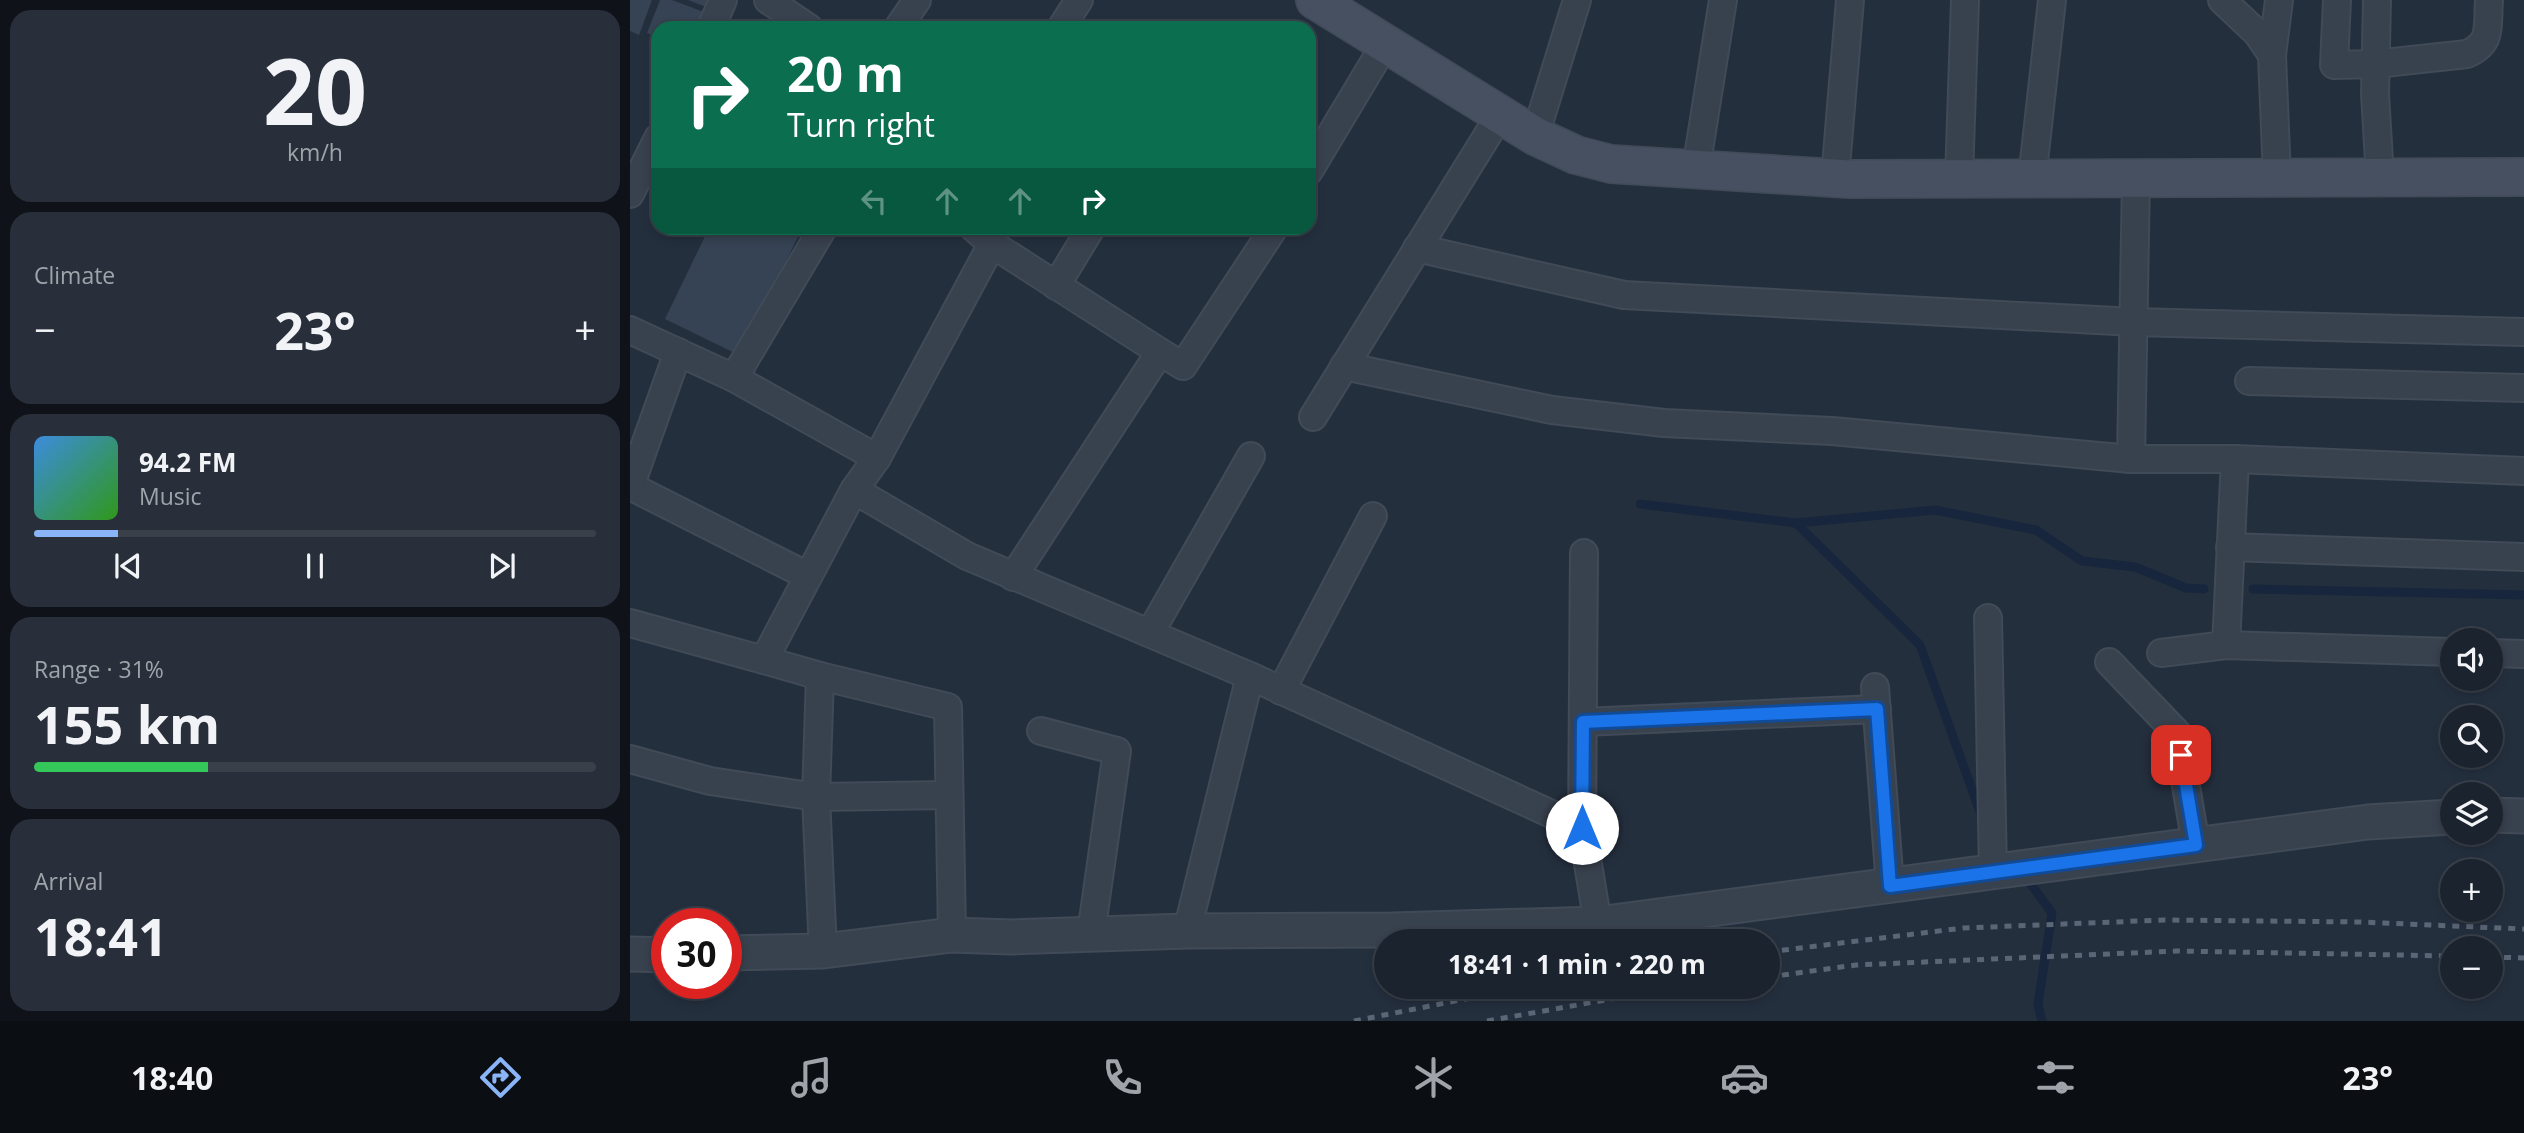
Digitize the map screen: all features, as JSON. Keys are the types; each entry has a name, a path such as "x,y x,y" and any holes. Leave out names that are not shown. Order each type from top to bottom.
{"main road":[{"path":"1315,0 1535,136 1576,155 1611,164 1835,178 2524,177"}],"street":[{"path":"714,21 723,0"},
{"path":"768,0 799,21"},
{"path":"902,21 916,0"},
{"path":"1066,21 1079,0"},
{"path":"1535,136 1577,0"},
{"path":"1696,169 1723,0"},
{"path":"1835,178 1850,0"},
{"path":"1959,178 1965,0"},
{"path":"2032,178 2052,0"},
{"path":"2222,0 2257,33 2272,55"},
{"path":"2277,178 2272,55 2279,0"},
{"path":"2337,0 2334,65 2375,64 2467,54 2480,48 2485,41 2489,0"},
{"path":"2377,0 2375,94 2380,177"},
{"path":"1316,159 1385,44"},
{"path":"1313,416 1500,115"},
{"path":"630,194 651,152"},
{"path":"2132,459 2136,178"},
{"path":"734,379 818,235"},
{"path":"1056,286 1087,235"},
{"path":"764,660 854,490 877,457 983,236 1056,286 1183,366 1269,235"},
{"path":"1418,248 1624,295 2134,322 2524,332"},
{"path":"630,330 734,379 877,457"},
{"path":"678,352 630,487 808,576"},
{"path":"1013,577 1160,352"},
{"path":"1345,366 1564,411 1664,423 1832,431 2132,459 2235,459 2524,471"},
{"path":"2249,381 2524,388"},
{"path":"1150,633 1251,456"},
{"path":"2226,645 2235,459"},
{"path":"854,490 967,556 1250,676 1582,828"},
{"path":"1281,691 1373,516"},
{"path":"2230,547 2524,557"},
{"path":"1584,553 1582,828 1598,924"},
{"path":"1988,618 1993,872"},
{"path":"630,623 820,676 948,707 951,935"},
{"path":"2161,653 2226,645 2440,652"},
{"path":"2503,653 2524,654"},
{"path":"2109,662 2177,733 2196,845"},
{"path":"820,676 816,797 823,951"},
{"path":"1186,930 1250,676"},
{"path":"1583,722 1876,698 1890,886"},
{"path":"1041,731 1117,751 1091,934"},
{"path":"630,759 710,781 816,797 949,795"},
{"path":"2503,815 2524,816"},
{"path":"742,953 823,951 951,935 1011,937 1186,930 1392,930 1598,924 2368,822 2440,818"},
{"path":"630,954 651,955"}],"building":[{"path":"630,0 652,0 639,35 630,31"},
{"path":"660,0 672,0 709,14 706,21 652,21"},
{"path":"688,0 718,0 714,10"},
{"path":"706,235 799,235 741,356 665,319"}],"waterway":[{"path":"1640,504 1796,523 1935,510 2036,530 2082,561 2135,567 2186,588 2204,589"},
{"path":"1796,523 1920,645 1983,820"},
{"path":"2253,589 2524,595"},
{"path":"2025,876 2052,913 2038,1004 2042,1021"}],"railway":[{"path":"1780,951 1963,928 2165,920 2360,922 2524,929"},
{"path":"1780,975 1856,965 2177,951 2440,956"},
{"path":"2503,957 2524,958"},
{"path":"1354,1021 1465,999"},
{"path":"1487,1021 1611,999"}],"route":[{"path":"1582,828 1583,722 1877,709 1890,886 2196,845 2181,755"}]}
